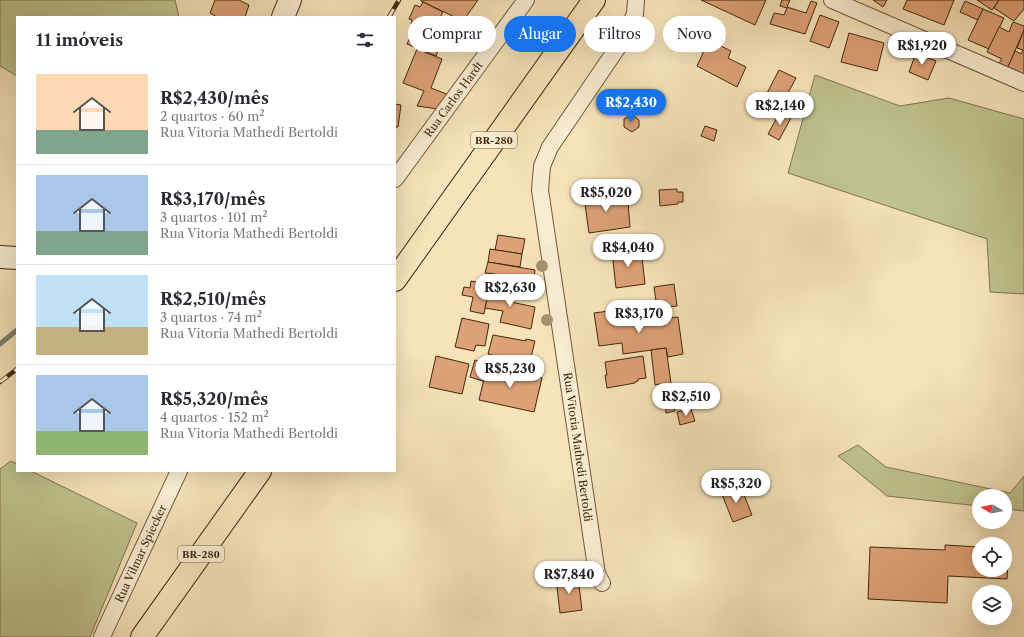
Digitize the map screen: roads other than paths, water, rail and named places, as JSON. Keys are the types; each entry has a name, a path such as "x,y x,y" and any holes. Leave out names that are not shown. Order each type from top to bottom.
{"highway":[{"name":"BR-280","path":"396,279 594,0"},
{"name":"BR-280","path":"142,637 259,472"}],"street":[{"path":"283,16 290,0"},
{"name":"Rua Carlos Hardt","path":"396,178 526,0"},
{"name":"Rua Vitoria Mathedi Bertoldi","path":"602,583 597,574 540,190 542,166 550,147 622,41 635,14 636,0"},
{"path":"832,0 1024,83"},
{"path":"0,257 16,258"},
{"name":"Rua Vilmar Spiecker","path":"102,637 179,472"}],"waterway":[{"path":"0,344 16,331"}],"railway":[{"path":"390,16 399,0"},
{"path":"0,382 16,370"}]}
